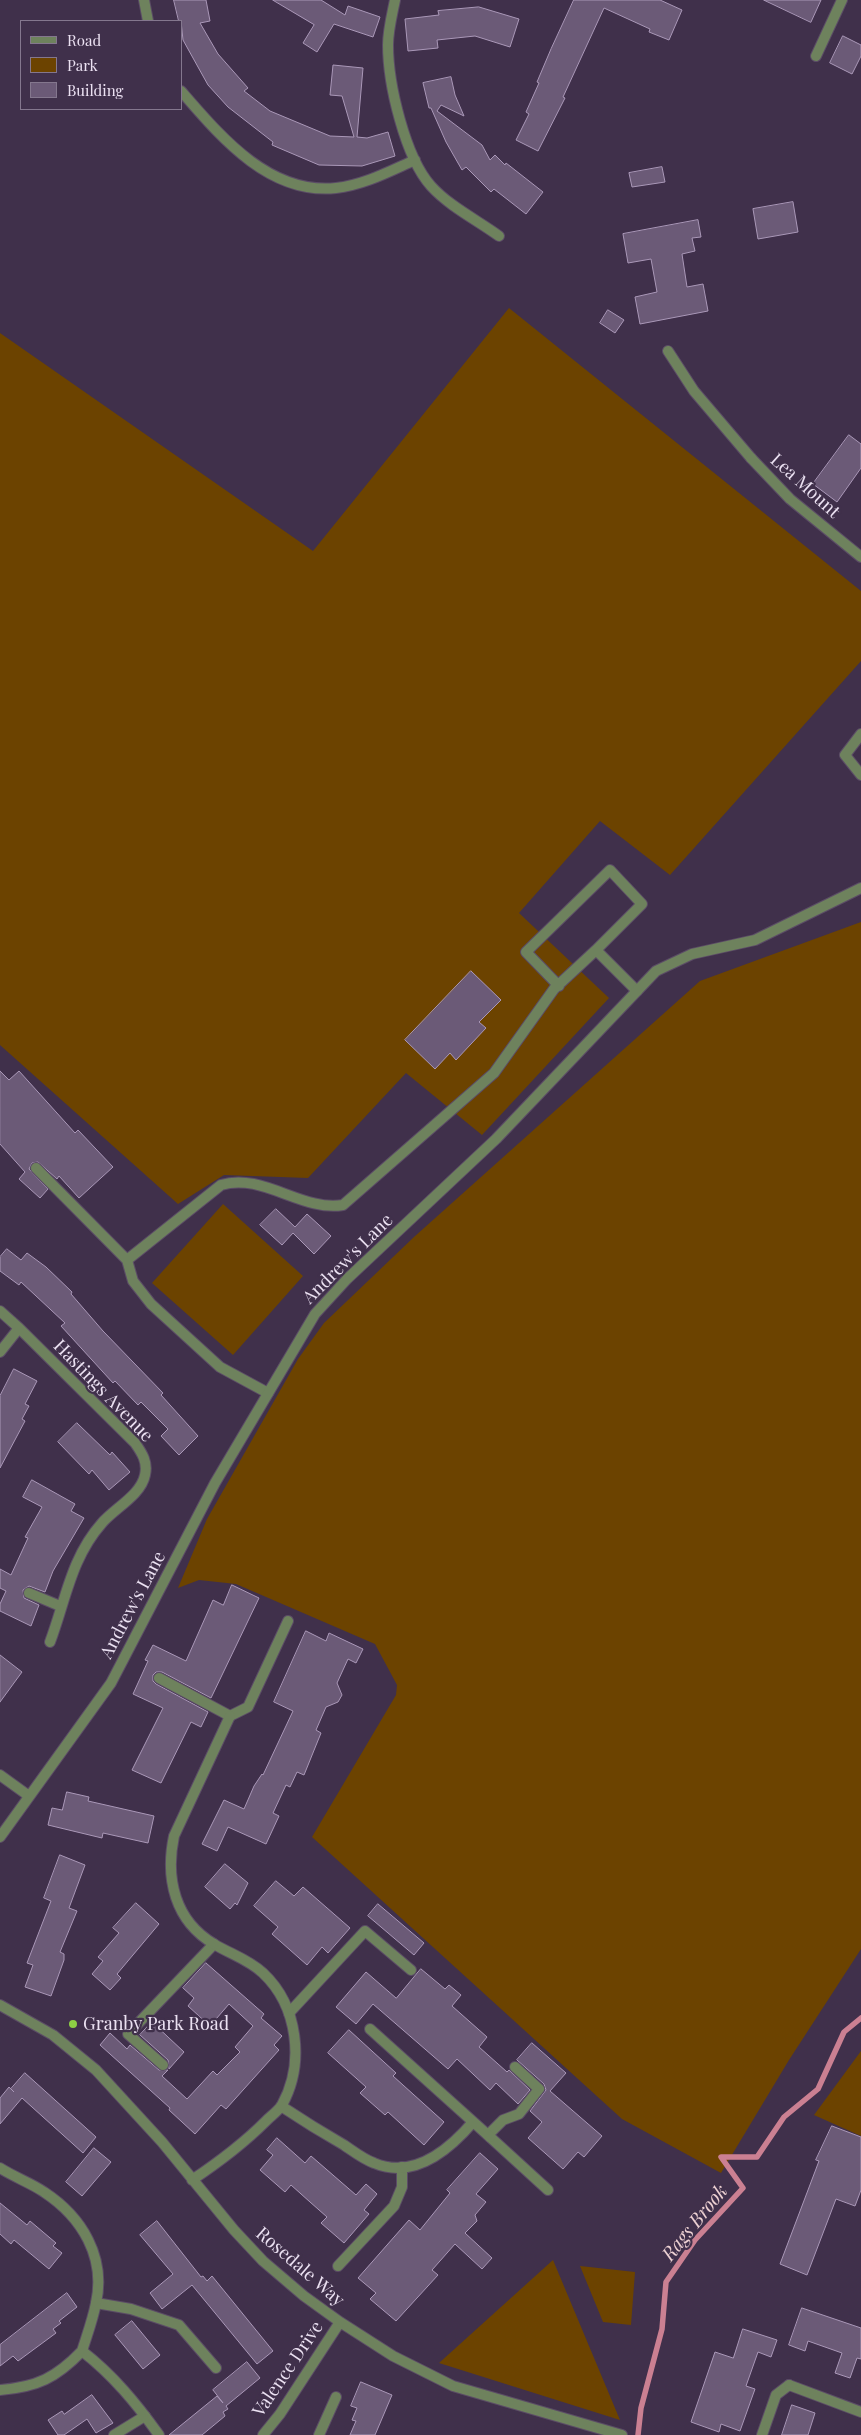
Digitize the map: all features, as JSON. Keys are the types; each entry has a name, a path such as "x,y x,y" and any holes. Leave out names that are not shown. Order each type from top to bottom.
{"street":[{"path":"144,0 148,20"},
{"path":"396,0 388,44 390,79 399,116 415,160 431,186 499,236"},
{"path":"816,56 842,0"},
{"path":"182,92 223,138 255,166 304,187 337,188 354,185 415,160"},
{"name":"Lea Mount","path":"668,351 694,391 751,458 790,499 861,557"},
{"path":"861,734 845,755 861,775"},
{"path":"127,1260 220,1185 229,1182 268,1188 330,1208 343,1205 494,1074 559,986 642,904 610,870 526,952 559,986"},
{"name":"Andrew's Lane","path":"0,1837 110,1683 215,1483 315,1314 347,1279 496,1139 656,971 692,954 755,940 861,888"},
{"path":"596,950 637,991"},
{"path":"36,1168 127,1260 133,1281 151,1304 220,1367 268,1393"},
{"name":"Hastings Avenue","path":"0,1311 130,1437 142,1453 146,1463 146,1474 140,1485 103,1521 80,1553 60,1606 50,1642"},
{"path":"0,1352 19,1328"},
{"path":"29,1593 60,1606"},
{"path":"192,2180 233,2152 281,2106 293,2076 296,2051 289,2013 279,1991 263,1973 246,1960 214,1944 196,1932 182,1913 173,1891 171,1852 174,1836 230,1716 248,1708 288,1621"},
{"path":"158,1678 230,1716"},
{"path":"0,1775 29,1796"},
{"path":"289,2013 365,1931 411,1970"},
{"path":"164,2065 128,2034 214,1944"},
{"name":"Rosedale Way","path":"0,2005 54,2034 96,2070 162,2142 192,2180 263,2261 304,2296 340,2322 393,2356 453,2386 622,2435"},
{"path":"370,2029 548,2190"},
{"path":"489,2136 503,2120 519,2114 539,2089 515,2067"},
{"path":"281,2106 374,2164 402,2167 424,2163 443,2152 457,2142 473,2122"},
{"path":"338,2266 394,2206 402,2187 402,2167"},
{"path":"0,2168 42,2190 76,2218 87,2236 96,2258 99,2279 96,2303 82,2351 68,2366 48,2380 20,2388 0,2390"},
{"path":"96,2303 131,2309 179,2325 216,2368"},
{"name":"Valence Drive","path":"264,2435 280,2414 340,2322"},
{"path":"82,2351 102,2367 127,2392 159,2435"},
{"path":"762,2435 776,2395 789,2385 861,2412"},
{"path":"319,2435 336,2397"},
{"path":"114,2435 145,2416"}],"green space":[{"path":"509,308 861,591 861,661 670,875 600,821 519,913 609,998 482,1135 406,1073 308,1178 224,1175 178,1204 0,1045 0,333 313,551"},
{"path":"861,922 861,1949 789,2060 721,2173 622,2119 312,1837 396,1695 397,1685 375,1644 236,1584 199,1580 178,1588 207,1519 298,1359 324,1323 414,1237 700,981"},
{"path":"223,1204 303,1276 233,1355 152,1283"},
{"path":"861,2051 861,2136 814,2115"},
{"path":"553,2260 620,2420 439,2363"},
{"path":"580,2266 635,2272 631,2325 603,2322"}],"building":[{"path":"174,0 206,0 210,21 200,23 218,54 248,88 244,91 270,111 330,136 354,137 342,96 330,95 333,65 363,68 357,137 367,138 388,132 395,156 362,166 319,165 272,145 273,142 228,107 208,85 183,40 182,20 179,20"},
{"path":"273,0 321,0 345,15 348,6 380,17 373,37 334,24 317,52 303,43 314,25"},
{"path":"574,0 660,0 682,10 669,40 649,32 650,29 604,8 563,97 565,98 538,151 516,140 529,114 526,112 539,83 537,82"},
{"path":"764,0 821,0 811,22"},
{"path":"479,7 519,19 510,47 475,36 437,40 438,48 408,51 405,19 439,15 438,11"},
{"path":"843,36 861,45 861,56 852,74 830,63"},
{"path":"451,77 455,95 464,116 441,105 437,111 482,145 490,160 495,155 505,165 506,163 543,192 526,214 494,189 491,192 466,167 462,170 446,142 431,108 429,108 423,83"},
{"path":"662,167 665,182 632,187 629,173"},
{"path":"793,202 798,232 758,239 753,209"},
{"path":"698,220 701,237 692,238 695,251 682,254 687,287 703,284 708,311 640,324 635,297 657,292 651,259 628,263 623,234"},
{"path":"608,310 624,320 615,333 600,323"},
{"path":"849,435 861,444 861,468 837,502 813,484"},
{"path":"471,971 501,1000 479,1022 486,1028 456,1060 450,1053 435,1069 405,1040"},
{"path":"0,1071 9,1080 19,1071 75,1133 78,1130 113,1167 79,1198 59,1176 57,1179 38,1162 32,1163 29,1169 48,1189 40,1198 19,1179 25,1172 0,1144"},
{"path":"276,1209 295,1227 307,1214 331,1236 314,1254 293,1233 282,1245 260,1225"},
{"path":"7,1249 21,1260 27,1253 46,1267 72,1292 71,1294 103,1331 163,1393 161,1395 198,1436 179,1455 161,1436 168,1429 141,1402 138,1405 115,1381 113,1383 61,1326 65,1323 21,1282 19,1285 0,1271 0,1257"},
{"path":"14,1369 37,1381 25,1404 29,1406 22,1419 25,1421 0,1468 0,1396"},
{"path":"77,1423 110,1455 112,1452 130,1472 109,1490 92,1470 89,1474 58,1442"},
{"path":"32,1480 75,1504 71,1511 84,1518 53,1571 45,1592 29,1586 23,1590 24,1598 39,1605 31,1626 0,1611 0,1604 6,1591 0,1588 0,1569 11,1575 28,1538 25,1537 42,1507 23,1497"},
{"path":"232,1585 259,1598 211,1698 162,1672 156,1672 153,1675 153,1681 156,1684 208,1712 201,1727 191,1722 161,1783 132,1770 163,1708 133,1694 148,1661 145,1660 153,1645 186,1661 213,1600 223,1605"},
{"path":"306,1631 326,1641 329,1633 363,1649 356,1663 348,1659 337,1683 342,1695 338,1702 326,1707 316,1730 321,1733 304,1775 297,1772 290,1787 286,1785 273,1813 279,1816 266,1844 228,1827 217,1851 202,1844 224,1800 244,1809 254,1786 263,1775 293,1711 274,1702"},
{"path":"0,1655 22,1672 0,1702"},
{"path":"67,1792 89,1797 88,1801 154,1816 148,1843 103,1833 102,1838 48,1825 52,1808 62,1810"},
{"path":"60,1855 85,1865 69,1908 77,1911 60,1952 64,1954 64,1960 51,1996 25,1987 33,1965 27,1963 51,1901 44,1898"},
{"path":"225,1864 248,1883 237,1905 235,1903 230,1909 205,1887"},
{"path":"276,1881 294,1896 303,1887 350,1928 328,1953 322,1947 307,1965 272,1934 278,1927 254,1906"},
{"path":"136,1903 159,1924 117,1974 121,1978 110,1990 92,1974 103,1961 98,1957 119,1933 113,1928"},
{"path":"378,1904 424,1943 414,1955 368,1916"},
{"path":"206,1963 264,2014 261,2018 282,2036 274,2045 279,2050 226,2109 221,2105 195,2134 169,2110 170,2108 100,2045 110,2033 127,2049 130,2045 159,2070 168,2070 162,2076 187,2099 213,2071 217,2075 240,2052 235,2047 253,2026 229,2004 210,2026 188,2006 194,1998 183,1988"},
{"path":"421,1969 445,1989 449,1985 461,1995 452,2006 487,2037 479,2047 507,2072 509,2070 530,2090 518,2104 496,2083 490,2090 457,2059 448,2069 373,2004 356,2024 336,2007 366,1972 396,1998"},
{"path":"152,2022 184,2052 169,2069 168,2060 140,2035"},
{"path":"349,2030 396,2073 393,2076 444,2122 424,2145 388,2112 385,2115 360,2093 366,2087 328,2053"},
{"path":"532,2043 566,2073 550,2091 602,2136 584,2157 578,2152 563,2169 528,2138 542,2122 530,2111 546,2090 544,2084 517,2060"},
{"path":"25,2073 96,2137 83,2153 22,2098 0,2124 0,2098 9,2087 11,2089"},
{"path":"832,2126 861,2137 861,2190 855,2206 836,2199 807,2275 780,2264 819,2161 816,2160"},
{"path":"277,2138 305,2163 311,2156 356,2195 366,2184 377,2194 364,2210 369,2214 344,2243 321,2223 327,2217 291,2185 285,2192 260,2170 273,2155 267,2150"},
{"path":"94,2148 111,2162 82,2196 66,2182"},
{"path":"480,2153 498,2169 476,2194 486,2202 475,2215 477,2221 465,2233 492,2258 482,2269 455,2244 432,2270 438,2275 396,2321 370,2299 376,2293 358,2278 409,2220 420,2230 450,2193 447,2190"},
{"path":"0,2203 27,2225 30,2221 56,2243 53,2246 62,2253 49,2269 14,2240 11,2244 0,2234"},
{"path":"157,2221 201,2277 203,2276 207,2281 212,2276 273,2351 257,2364 192,2285 162,2309 150,2293 173,2274 140,2235"},
{"path":"67,2293 77,2307 59,2321 61,2323 53,2329 56,2333 18,2361 13,2356 0,2366 0,2345"},
{"path":"802,2308 861,2328 861,2359 857,2358 850,2378 835,2373 842,2353 808,2341 805,2351 789,2345"},
{"path":"132,2321 160,2355 143,2369 115,2335"},
{"path":"743,2329 777,2340 771,2357 758,2352 746,2386 755,2389 740,2431 721,2424 719,2432 691,2422 715,2352 733,2358"},
{"path":"247,2362 260,2378 226,2406 228,2409 223,2412 225,2416 202,2435 169,2435 217,2396 223,2403 213,2390"},
{"path":"361,2382 392,2395 375,2435 350,2435 356,2421 352,2420 357,2408 351,2406"},
{"path":"92,2395 113,2423 96,2433 87,2419 64,2435 58,2435 48,2420 62,2411 64,2414"},
{"path":"792,2405 815,2413 808,2435 782,2435"}],"waterway":[{"name":"Rags Brook","path":"638,2435 641,2408 662,2329 666,2282 695,2240 743,2188 721,2157 757,2157 784,2117 818,2089 844,2032 861,2018"}],"place":[{"name":"Granby Park Road","path":"73,2024"}]}
